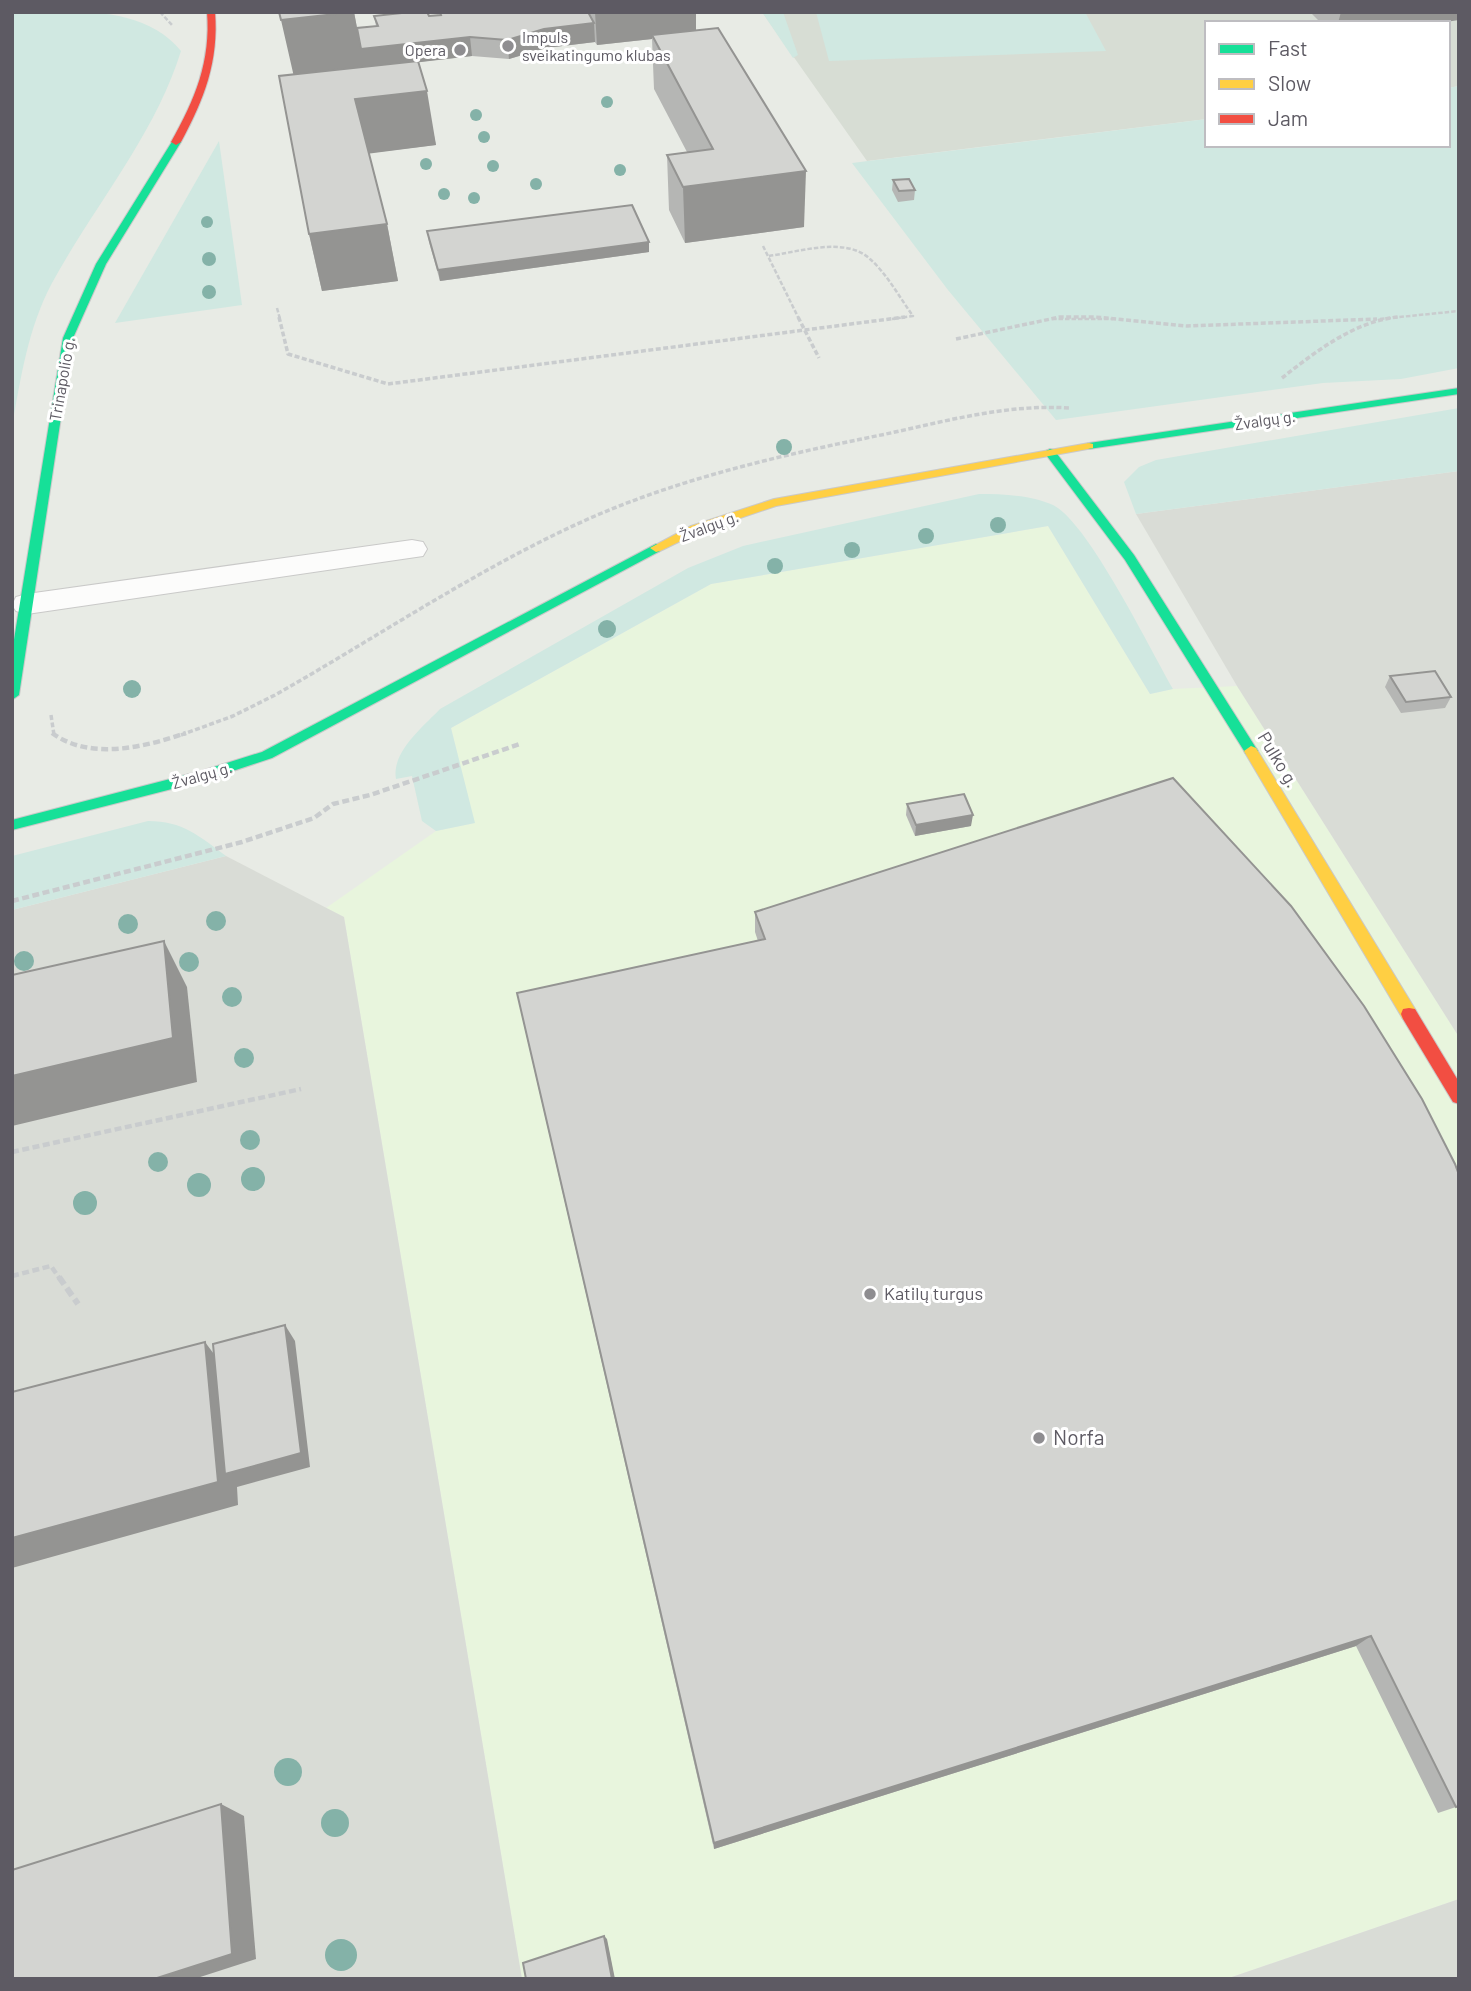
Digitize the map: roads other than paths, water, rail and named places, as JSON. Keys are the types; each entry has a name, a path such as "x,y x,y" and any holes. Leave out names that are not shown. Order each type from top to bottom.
{"street":[{"name":"Trinapolio g.","path":"12,695 68,338 83,297 107,253 196,107 216,49 211,12"},
{"name":"Žvalgų g.","path":"12,825 203,776 267,755 627,562 695,529 774,503 1050,452 1459,391"},
{"name":"Pulko g.","path":"1050,452 1118,539 1222,704 1459,1097"},
{"path":"27,604 412,549"}],"place":[{"name":"Impuls sveikatingumo klubas","path":"508,46"},
{"name":"Opera","path":"460,50"},
{"name":"Katilų turgus","path":"870,1294"},
{"name":"Norfa","path":"1039,1438"}]}
